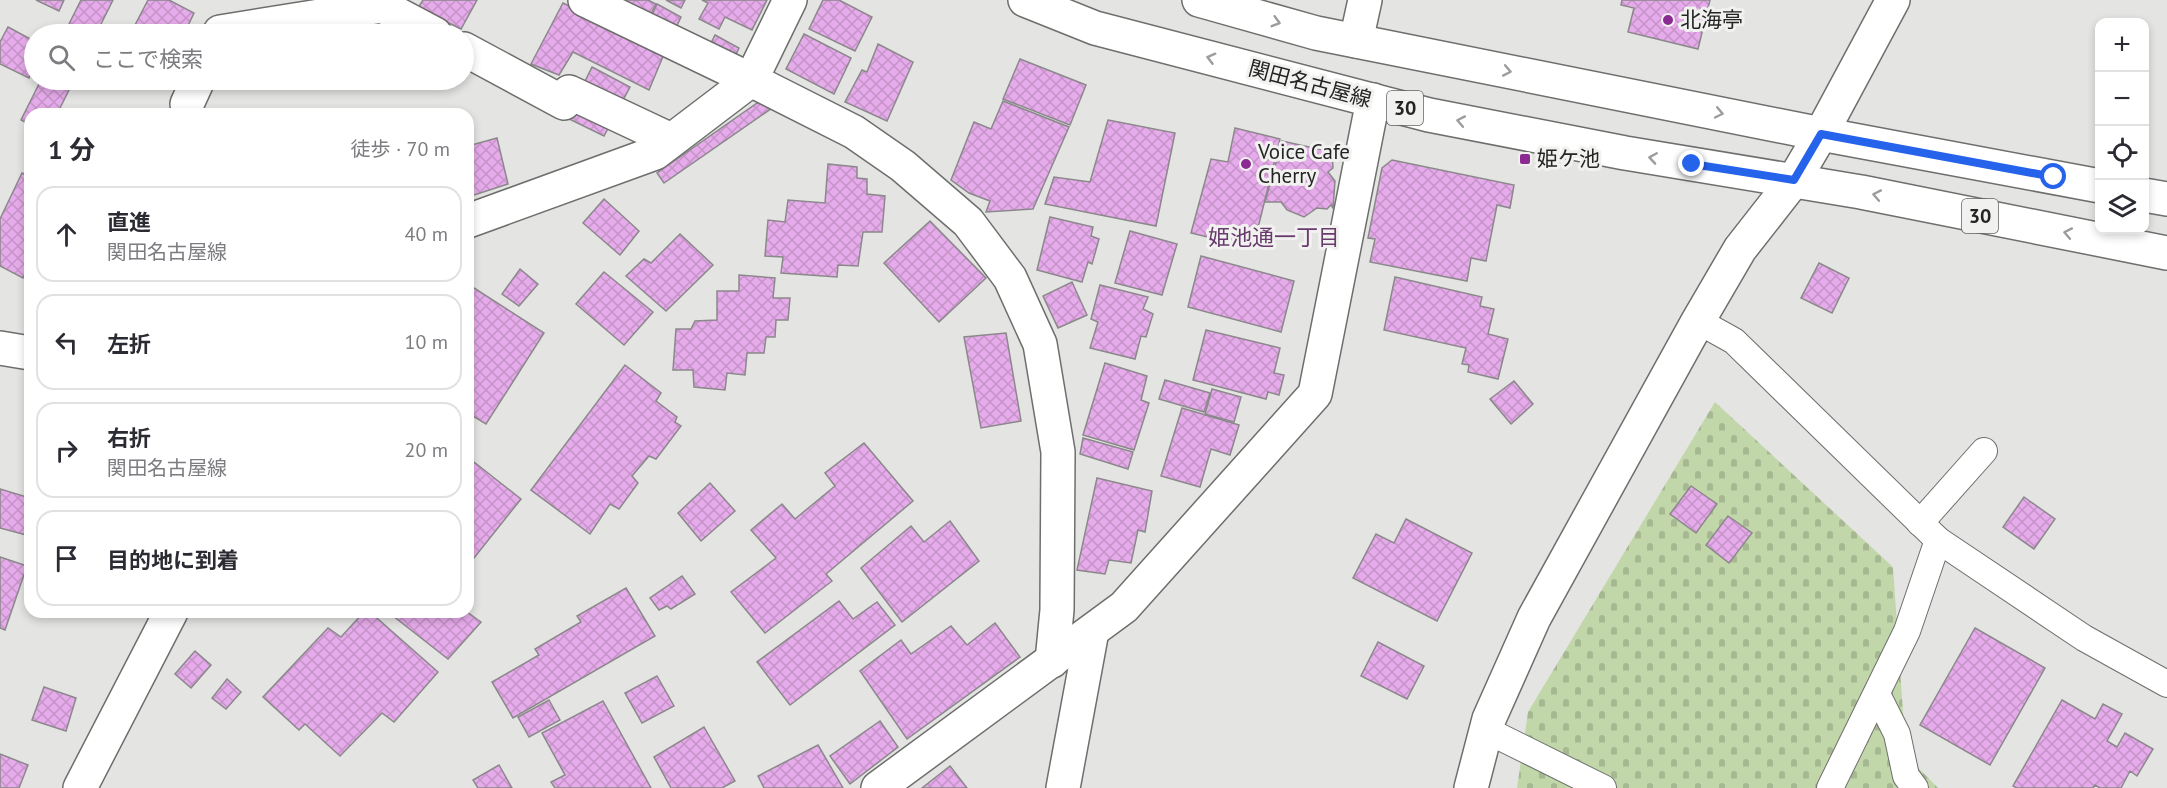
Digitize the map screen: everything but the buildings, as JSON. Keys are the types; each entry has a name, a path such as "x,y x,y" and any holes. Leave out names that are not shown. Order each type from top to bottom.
{"street":[{"path":"585,0 854,132 903,166 968,222 1010,278 1040,344 1058,452 1057,610 1052,661"},
{"path":"474,218 655,153 751,80 790,0"},
{"name":"関田名古屋線","path":"1025,0 1095,28 1428,115 1625,153 1794,180 2167,253"},
{"path":"1199,0 1316,33 1821,134 2095,185"},
{"path":"1356,41 1365,0"},
{"path":"1471,788 1486,730 1533,618 1698,321 1740,249 1794,180 1893,0"},
{"path":"274,24 382,6 416,24"},
{"path":"474,55 564,103 569,92 671,140"},
{"path":"878,788 1124,607 1316,394 1373,100"},
{"path":"2149,196 2167,199"},
{"path":"0,348 24,352"},
{"path":"80,788 168,618"},
{"path":"1063,788 1092,631"}],"lane":[{"path":"1698,321 1734,341 1938,540 2084,639 2167,684"},
{"path":"1920,523 1984,451"},
{"path":"1830,788 1907,631 1938,540"},
{"path":"1877,694 1898,734 1906,776 1916,788"},
{"path":"1486,730 1603,788"}],"green space":[{"path":"1715,402 1893,567 1906,755 1938,788 1517,788 1528,712"}],"place":[{"name":"北海亭","path":"1668,20"},
{"name":"姫ケ池","path":"1525,159"},
{"name":"Voice Cafe Cherry","path":"1246,164"}],"district":[{"name":"姫池通一丁目","path":"1274,237"}],"route":[{"path":"1692,164 1794,180 1821,134 2054,177"}]}
